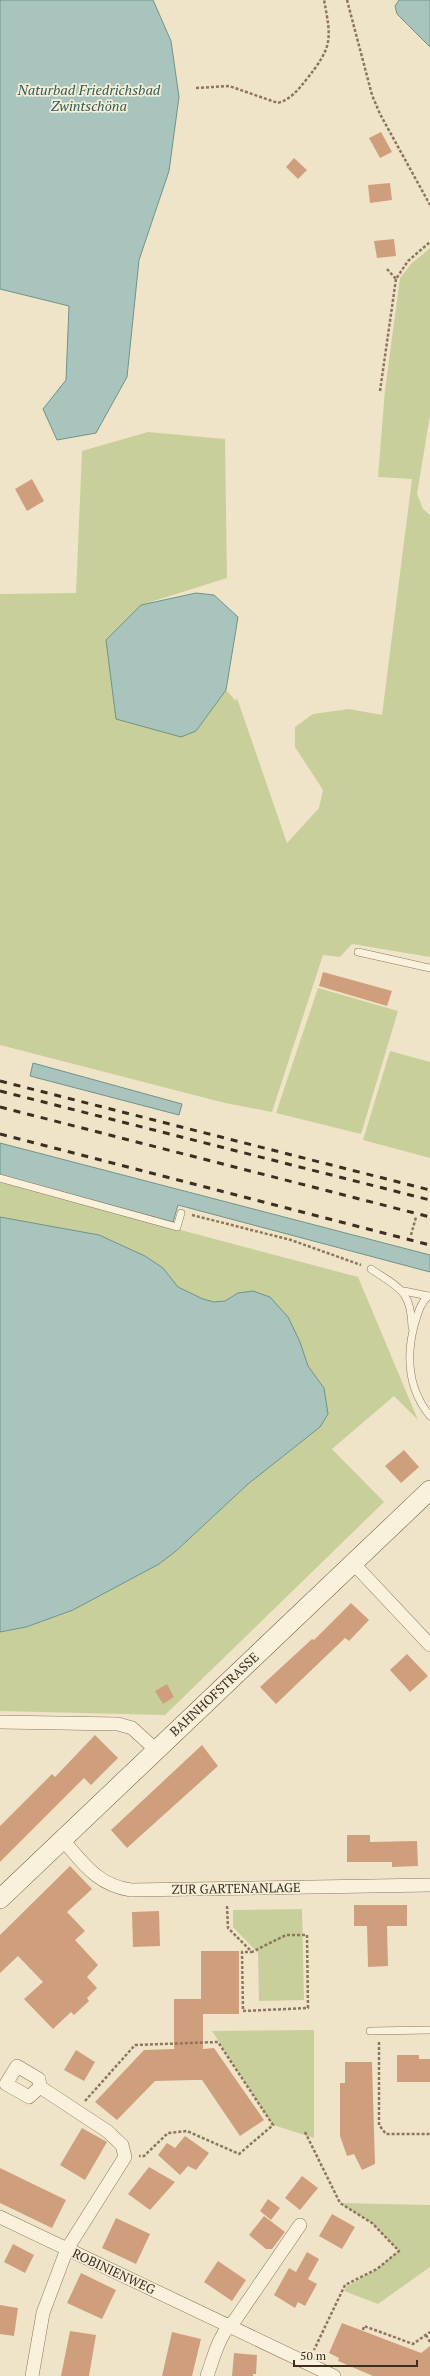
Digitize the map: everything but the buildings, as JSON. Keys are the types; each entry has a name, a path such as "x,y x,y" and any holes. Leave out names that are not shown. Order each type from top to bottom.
{"street":[{"name":"BAHNHOFSTRASSE","path":"0,1899 155,1749 430,1490"},
{"path":"353,1563 430,1645"},
{"path":"0,1722 118,1724 132,1728 155,1749"},
{"name":"ZUR GARTENANLAGE","path":"62,1839 97,1878 114,1887 131,1890 430,1886"},
{"path":"32,2376 43,2313 67,2249 124,2153 122,2145 107,2131 75,2112 40,2087"},
{"name":"ROBINIENWEG","path":"0,2218 334,2376"},
{"path":"207,2376 216,2349 228,2325 235,2320 300,2225"}],"lane":[{"path":"358,952 430,968"},
{"path":"0,1178 177,1227 181,1213"},
{"path":"371,1269 404,1291 428,1296 420,1304 412,1336 408,1361 418,1396 430,1416"},
{"path":"404,1291 411,1313 412,1336"},
{"path":"370,2031 430,2030"}],"path":[{"path":"196,88 229,86 278,103 286,101 295,94 324,57 329,41 329,27 324,0"},
{"path":"347,0 372,95 380,114 430,205"},
{"path":"380,391 396,279 408,261 430,242"},
{"path":"387,269 396,279"},
{"path":"181,1213 290,1240 371,1269"},
{"path":"412,1235 416,1218"},
{"path":"227,1906 228,1928 252,1952"},
{"path":"286,1935 307,1935 308,2008 243,2011 242,1952 252,1952 286,1935"},
{"path":"379,2031 379,2125 386,2134 430,2134"},
{"path":"75,2112 135,2045 218,2042 273,2125 239,2154 187,2131 168,2133 144,2156 124,2153"},
{"path":"305,2132 340,2203 372,2223 399,2251 377,2269 345,2286 307,2363"},
{"path":"363,2330 364,2326 413,2344 430,2332"},
{"path":"426,2335 430,2342"},
{"path":"405,2346 406,2342"}],"green space":[{"path":"430,248 430,415 417,494 423,509 430,515 430,957 352,944 340,957 323,955 272,1112 225,1103 0,1045 0,594 76,593 82,451 148,432 225,439 227,578 141,605 196,731 226,690 236,701 237,698 287,843 319,808 323,790 295,747 295,727 313,714 349,709 382,715 412,479 378,477 385,390 400,278 411,264"},
{"path":"318,988 398,1011 361,1134 276,1113"},
{"path":"390,1051 430,1062 430,1158 363,1140"},
{"path":"0,1182 358,1277 418,1420 394,1396 332,1449 384,1502 165,1715 0,1711 0,1632 26,1627 73,1610 159,1564 176,1551 248,1484 281,1457 324,1388 308,1366 300,1342 238,1293 225,1301 214,1302 203,1299 178,1287 168,1274 145,1256 99,1235 0,1217"},
{"path":"302,1909 304,2000 259,2001 258,1953 233,1927 233,1910"},
{"path":"314,2030 314,2138 273,2125 212,2031"},
{"path":"340,2203 430,2205 430,2267 378,2304 344,2291 346,2287 377,2269 399,2251 372,2223"}],"water":[{"name":"Naturbad Friedrichsbad Zwintschöna","path":"0,0 153,0 171,41 179,97 169,171 139,260 127,377 96,433 57,440 43,409 66,380 69,306 0,289"},
{"path":"399,0 430,0 430,47 397,14 395,6"},
{"path":"196,593 214,595 238,617 226,690 196,731 181,737 116,719 106,640 141,605"},
{"path":"33,1063 182,1104 179,1115 30,1076"},
{"path":"0,1143 430,1255 430,1272 178,1205 173,1222 0,1175"},
{"path":"0,1217 99,1235 145,1256 163,1268 178,1287 203,1299 214,1302 225,1301 238,1293 253,1291 270,1297 288,1317 300,1342 308,1366 324,1388 328,1414 320,1427 248,1484 176,1551 159,1564 73,1610 26,1627 0,1632"}],"railway":[{"path":"0,1081 430,1190"},
{"path":"0,1091 430,1200"},
{"path":"0,1107 430,1217"},
{"path":"0,1134 430,1245"}]}
